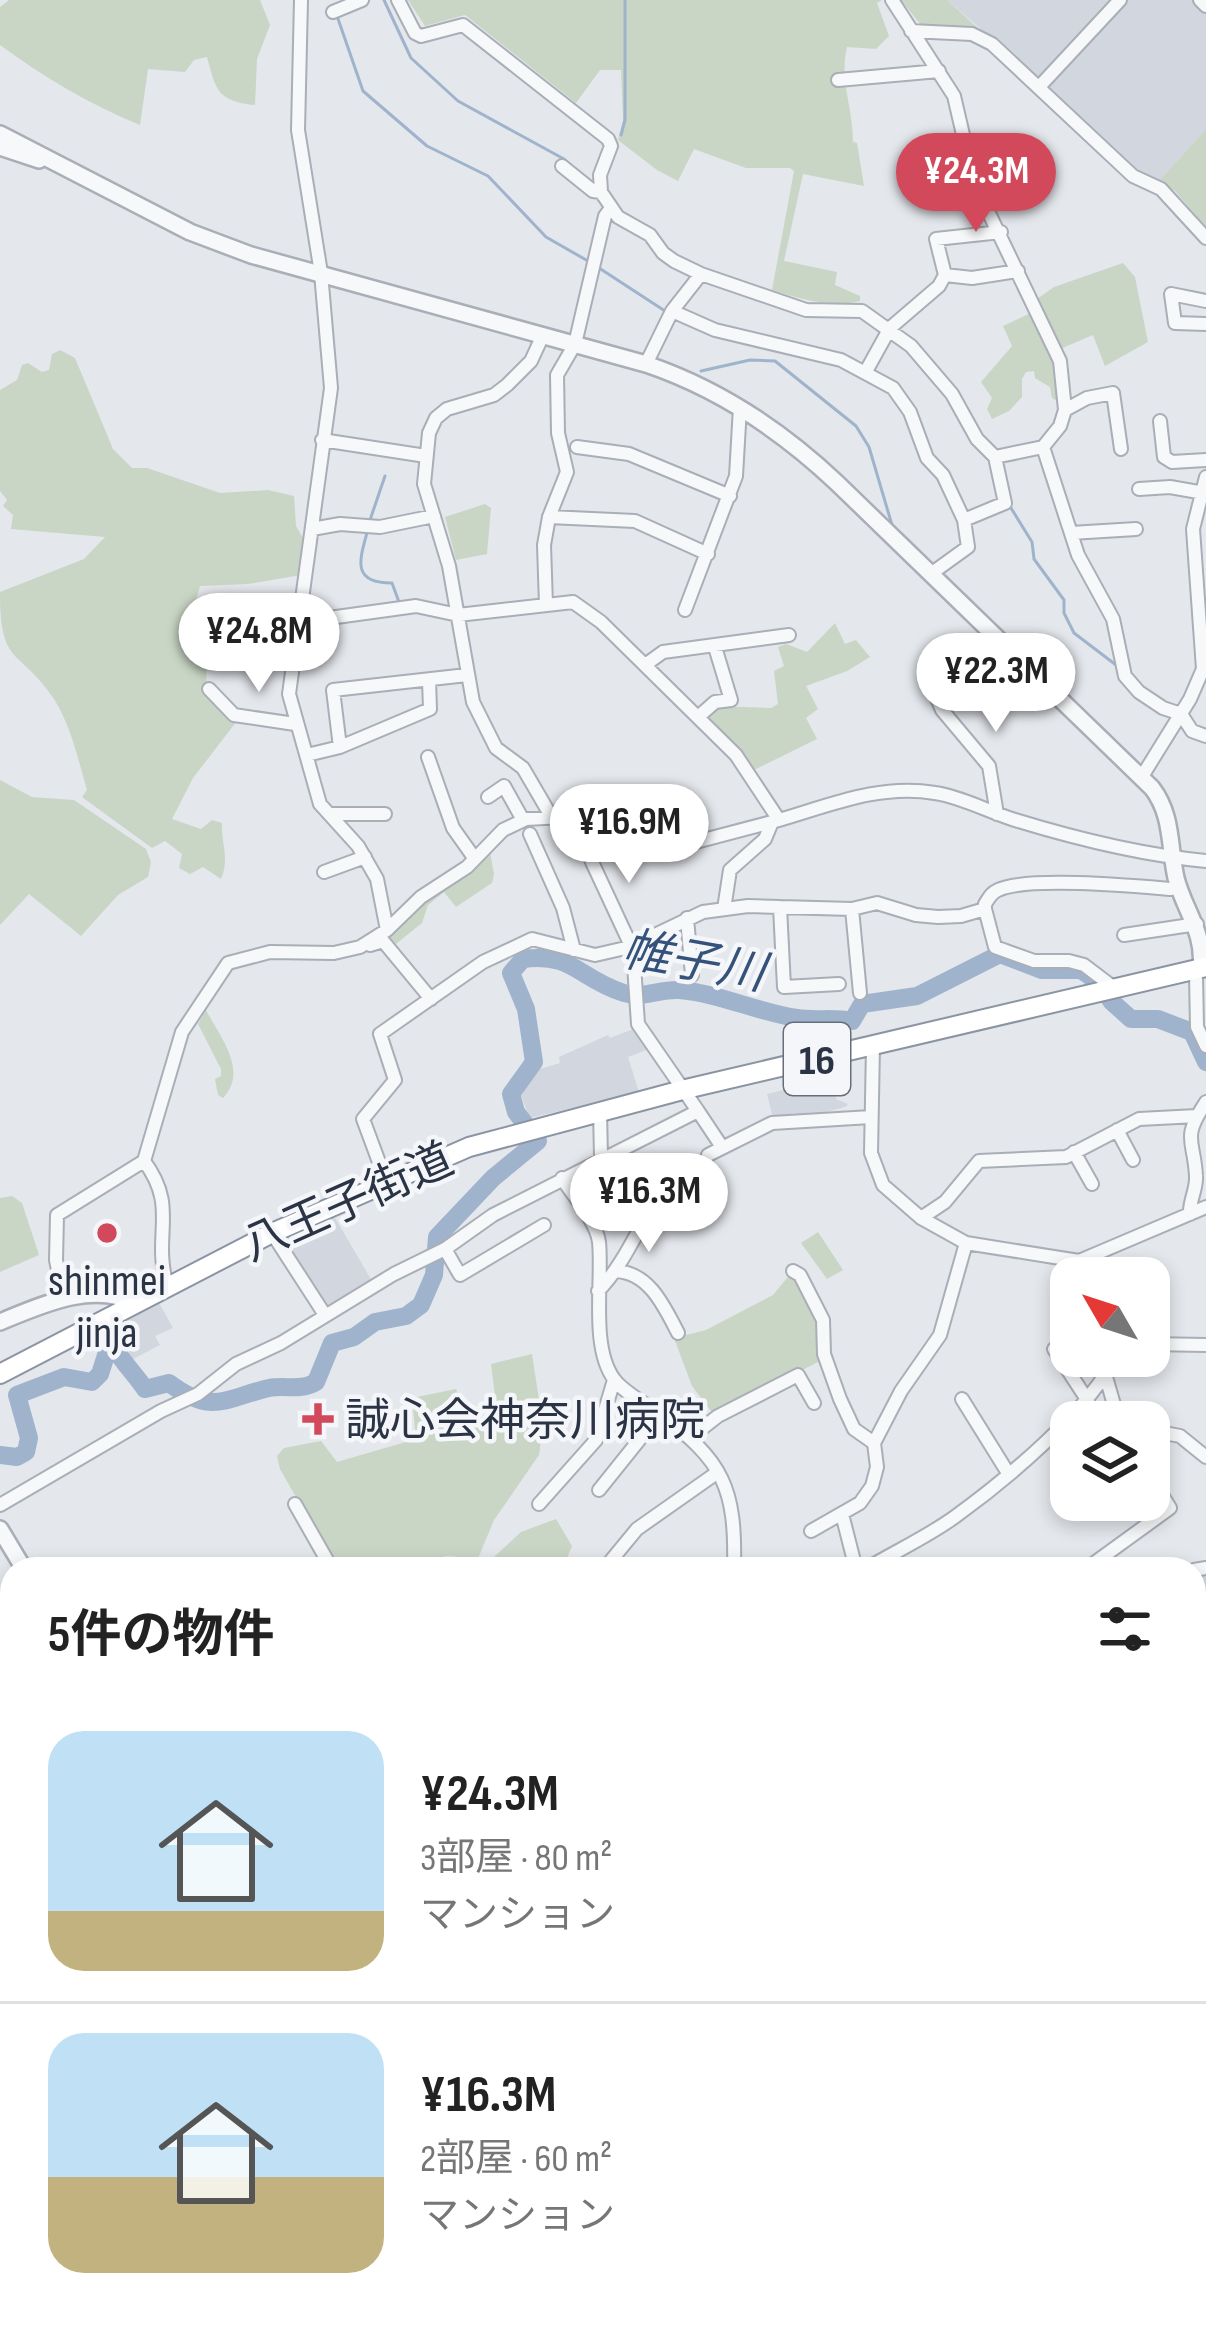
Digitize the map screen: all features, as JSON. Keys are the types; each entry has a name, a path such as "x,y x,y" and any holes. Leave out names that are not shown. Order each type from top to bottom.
{"highway":[{"name":"八王子街道","path":"0,1374 272,1232 469,1147 686,1089 1204,967"}],"street":[{"path":"302,0 298,130 321,274 331,388 290,694 320,804 365,857 376,879 387,930"},
{"path":"333,12 362,0"},
{"path":"398,0 415,32 422,36 463,25 608,139 611,146 600,175 601,192 627,225 650,235 663,253 701,274 806,310 862,311 890,328 930,366 977,439 995,457 1005,503 964,520"},
{"path":"892,0 946,79 961,118 974,182 1057,350 1064,419 1043,447 995,457"},
{"path":"1039,87 1120,0"},
{"path":"911,31 972,34 992,44 1133,176 1161,189 1206,238"},
{"path":"838,80 939,71"},
{"path":"0,134 190,232 251,255 646,364 740,407 797,446 1141,778 1165,809 1179,886 1196,924 1204,967 1196,975 1197,1027 1206,1046"},
{"path":"0,147 54,164"},
{"path":"562,166 593,191 601,192"},
{"path":"546,605 544,544 567,472 558,433 557,375 575,344 605,216 611,208"},
{"path":"865,373 890,328 939,286 945,275 936,239 1001,232"},
{"path":"945,275 972,278 1018,271"},
{"path":"646,364 672,311 701,274"},
{"path":"1206,301 1172,294 1175,323 1206,324"},
{"path":"672,311 715,330 841,360 893,388 910,412 927,458 943,475 964,520 968,547 932,573"},
{"path":"543,335 531,361 507,385 436,418 424,484 458,615 472,703 496,748 523,768 550,816"},
{"path":"1065,410 1087,398 1113,393 1121,449"},
{"path":"685,610 736,476 740,407"},
{"path":"1160,421 1165,458 1172,462 1206,460"},
{"path":"322,440 426,456"},
{"path":"577,446 629,454 730,496"},
{"path":"1043,447 1070,533 1113,619 1130,684 1163,708 1181,714 1192,731 1206,736"},
{"path":"1141,778 1205,669 1193,529 1206,476"},
{"path":"1139,488 1204,493"},
{"path":"312,529 340,524 380,527 434,515"},
{"path":"549,517 635,521 708,554"},
{"path":"1070,533 1136,529"},
{"path":"210,617 298,627 416,606 458,615 573,602 645,664 736,755 776,821"},
{"path":"645,664 663,652 789,635"},
{"path":"698,717 715,702 731,700 715,647"},
{"path":"340,747 333,690 467,675"},
{"path":"927,675 942,710 989,766 997,814"},
{"path":"307,755 340,747 430,709 429,680"},
{"path":"209,688 234,715 295,724"},
{"path":"428,757 453,828 475,859"},
{"path":"488,797 504,786 523,820"},
{"path":"365,944 475,859 503,830 523,820 550,816 582,816 634,826 680,843 776,821 860,794 936,793 997,814 1174,858 1206,861"},
{"path":"329,814 385,814"},
{"path":"724,909 730,870 765,839 776,821"},
{"path":"530,834 563,908 574,950"},
{"path":"585,837 633,950 638,1024 723,1147"},
{"path":"324,872 365,857"},
{"path":"1106,989 1084,965 1034,961 995,947 986,909 996,890 1012,886 1179,886"},
{"path":"386,1181 363,1119 395,1080 380,1034 483,962 532,939 595,955 630,947 687,918 724,909 852,909 877,903 916,915 962,916 986,909"},
{"path":"779,907 784,987 838,984"},
{"path":"852,909 860,993"},
{"path":"687,918 692,975"},
{"path":"1124,935 1196,924"},
{"path":"64,1300 54,1238 57,1215 144,1161 182,1032 228,962 270,952 334,953 383,941 431,999"},
{"path":"872,1046 875,1170 883,1185 921,1218 965,1243 1050,1257"},
{"path":"1190,1214 1197,1180 1187,1141 1206,1102"},
{"path":"600,1111 601,1157"},
{"path":"0,1504 165,1409 184,1403 236,1364 445,1249 493,1215 698,1112"},
{"path":"921,1218 945,1202 979,1161 1052,1159 1138,1119 1197,1116"},
{"path":"708,1155 772,1123 871,1117"},
{"path":"1117,1130 1133,1160"},
{"path":"1075,1152 1091,1184"},
{"path":"144,1161 164,1196 160,1248 167,1286"},
{"path":"539,1504 596,1440 614,1380 603,1343 598,1237 562,1178"},
{"path":"598,1291 664,1188"},
{"path":"1091,1257 1206,1208"},
{"path":"445,1249 460,1275 544,1225"},
{"path":"272,1232 325,1315"},
{"path":"811,1531 860,1503 872,1486 878,1467 874,1443 940,1335 965,1243"},
{"path":"615,1271 631,1272 655,1293 677,1334"},
{"path":"793,1271 800,1275 823,1320 824,1354 854,1430 874,1443"},
{"path":"0,1322 106,1291 136,1304"},
{"path":"1170,1344 1206,1345"},
{"path":"691,1437 718,1415 798,1375 814,1403"},
{"path":"1072,1377 1088,1401 1106,1377"},
{"path":"1106,1377 1113,1401"},
{"path":"614,1380 691,1437 718,1472 733,1506 734,1557"},
{"path":"962,1399 1007,1473"},
{"path":"599,1490 660,1414"},
{"path":"1170,1434 1180,1436 1206,1457"},
{"path":"887,1557 955,1517 1050,1435"},
{"path":"614,1557 637,1529 718,1472"},
{"path":"296,1504 325,1557"},
{"path":"842,1514 853,1557"},
{"path":"1110,1557 1154,1521"},
{"path":"0,1529 17,1557"}],"shaded area":[{"path":"947,0 1110,0 1044,76 1037,77"},
{"path":"1123,0 1192,0 1206,14 1206,129 1158,182 1140,174 1047,89 1047,83"},
{"path":"636,1028 652,1048 628,1057 639,1092 530,1118 521,1096 537,1070 560,1063 559,1057 608,1035"},
{"path":"832,1078 836,1099 848,1104 845,1107 807,1117 795,1113 773,1118 767,1094"},
{"path":"334,1216 372,1281 324,1308 282,1240"},
{"path":"158,1301 173,1328 155,1336 160,1345 129,1361 122,1338 107,1338 99,1347 90,1337"}],"green space":[{"path":"9,0 260,0 270,25 257,59 255,105 220,92 207,57 194,60 185,72 148,69 140,125 68,90 0,45 0,7"},
{"path":"408,0 882,0 877,3 889,36 876,49 847,47 845,59 853,142 857,143 864,186 803,174 784,261 837,272 835,285 860,296 860,301 826,303 772,290 794,171 790,168 746,168 694,149 678,181 618,140 623,120 621,70 600,70 576,103 465,15 425,26"},
{"path":"901,0 947,0 979,29 921,25"},
{"path":"1206,129 1206,227 1175,191 1158,182"},
{"path":"1123,263 1135,277 1148,342 1105,366 1093,335 1053,352 1059,402 1052,398 1050,387 1035,378 1034,371 1026,372 1022,397 1009,411 992,419 987,409 992,398 981,382 1012,346 1003,326 1035,311 1037,299 1054,287"},
{"path":"60,350 75,358 113,449 132,468 147,468 220,493 268,490 294,496 296,526 306,543 301,575 200,586 185,639 207,646 206,690 237,721 193,778 172,819 201,829 212,820 222,823 225,858 221,879 203,867 190,874 179,868 182,854 165,841 152,848 82,797 87,790 60,709 8,646 4,633 0,592 84,559 105,537 11,529 13,515 3,506 7,500 0,491 0,390 17,380 22,365 49,370 52,354"},
{"path":"485,504 491,508 487,554 456,560 445,517"},
{"path":"835,623 845,644 856,640 870,657 806,686 818,709 806,718 817,739 752,771 702,718 715,706 771,708 778,704 774,671 784,666 778,647 786,644 807,652"},
{"path":"0,780 32,797 74,800 146,849 151,862 148,877 118,895 81,936 29,894 0,925"},
{"path":"490,852 492,883 456,907 444,892 428,905 422,923 396,944 386,935 390,921"},
{"path":"206,1010 233,1065 230,1088 223,1098 215,1079 221,1076 221,1069 198,1024"},
{"path":"12,1196 22,1203 39,1255 0,1272 0,1198"},
{"path":"818,1232 843,1270 827,1279 801,1243"},
{"path":"792,1272 817,1314 824,1359 714,1415 692,1386 674,1338 706,1330 773,1295"},
{"path":"532,1354 543,1426 539,1455 494,1520 479,1557 330,1557 277,1456 284,1448 321,1441 337,1462 416,1439 412,1398 456,1389 471,1426 496,1403 491,1364"},
{"path":"556,1519 572,1546 567,1557 494,1557 521,1532"}],"waterway":[{"path":"384,0 411,58 458,101 564,159 575,170"},
{"path":"621,135 625,0"},
{"path":"336,13 363,91 427,146 488,176 546,237 588,261"},
{"path":"596,266 665,311"},
{"path":"701,371 750,360 775,361 856,426 869,447 892,525"},
{"path":"370,520 385,476"},
{"path":"1011,508 1032,542 1034,559 1064,600 1064,613 1074,633 1116,665"},
{"path":"368,529 361,567 369,579 392,583 399,602"},
{"name":"帷子川","path":"0,1455 17,1457 26,1452 29,1438 17,1395 64,1377 92,1382 100,1374 108,1349 114,1347 145,1389 169,1383 197,1399 219,1402 269,1388 310,1385 316,1382 332,1343 354,1337 375,1322 406,1316 421,1305 434,1275 437,1237 493,1178 538,1141 516,1112 511,1094 534,1062 526,1009 511,973 523,959 554,959 631,995 679,990 797,1018 852,1021 862,1004 917,996 1000,954 1042,970 1081,970 1131,1019 1158,1019 1192,1032 1206,1062"}],"place":[{"name":"shinmei jinja","path":"107,1233"},
{"name":"誠心会神奈川病院","path":"318,1419"}]}
